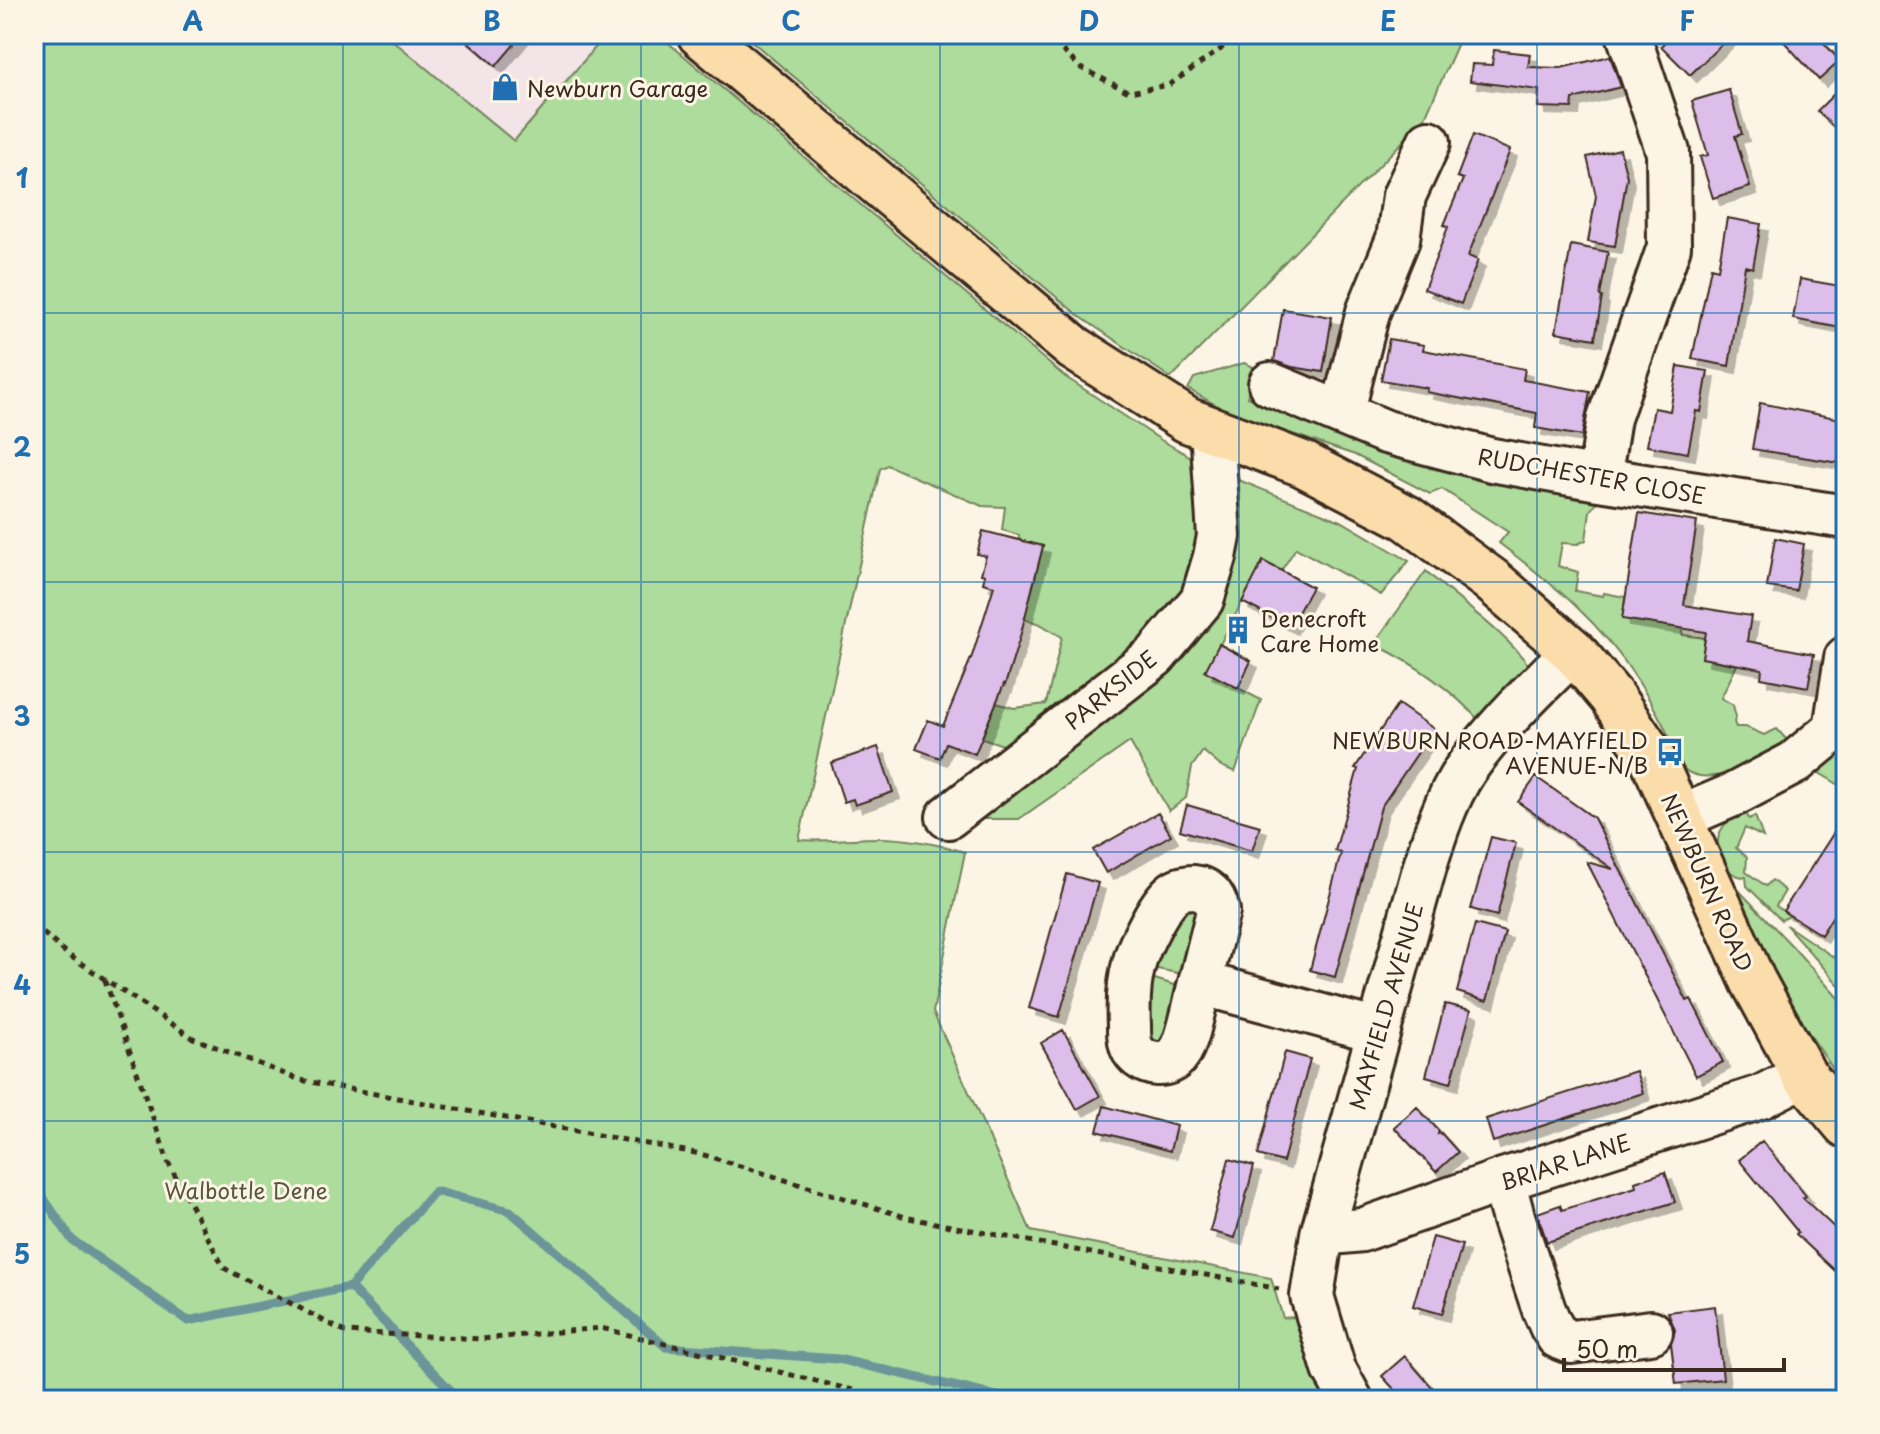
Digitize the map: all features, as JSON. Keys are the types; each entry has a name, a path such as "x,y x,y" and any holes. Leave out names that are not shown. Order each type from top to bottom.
{"main road":[{"name":"NEWBURN ROAD","path":"700,34 1074,348 1187,420 1303,464 1407,518 1491,580 1573,651 1611,696 1652,757 1753,981 1804,1075 1846,1125"}],"street":[{"path":"1599,479 1609,418 1669,247 1668,152 1628,34"},
{"path":"1342,414 1368,312 1398,239 1404,196 1429,142"},
{"name":"RUDCHESTER CLOSE","path":"1270,384 1386,432 1492,460 1846,517"},
{"name":"PARKSIDE","path":"948,817 1155,656 1202,600 1219,536 1212,429"},
{"name":"MAYFIELD AVENUE","path":"1351,1400 1334,1369 1312,1296 1322,1234 1432,842 1449,799 1485,743 1573,651"},
{"path":"1679,818 1735,794 1794,763 1835,729 1846,658"},
{"path":"1200,983 1378,1031"},
{"name":"BRIAR LANE","path":"1322,1234 1362,1230 1503,1180 1761,1097 1804,1075"},
{"path":"1503,1180 1544,1310 1558,1337 1571,1342 1651,1332"}],"path":[{"path":"1045,34 1081,68 1129,92 1169,85 1221,49 1232,34"},
{"path":"34,925 67,954 193,1038 300,1080 701,1154 909,1218 1312,1296"},
{"path":"105,980 169,1164 224,1268 345,1332 482,1339 601,1328 893,1400"}],"shaded area":[{"name":"Newburn Garage","path":"385,34 607,34 514,141"}],"green space":[{"name":"Walbottle Dene","path":"34,34 385,34 514,141 607,34 658,34 1064,376 1191,457 1192,465 1210,476 1198,596 1018,750 982,738 996,703 1014,708 1046,704 1062,637 1040,624 1017,617 995,586 1031,594 1043,546 1019,540 1019,535 1002,530 1005,507 982,506 887,465 880,469 799,840 901,839 965,852 933,1012 1031,1231 1271,1278 1283,1318 1294,1317 1296,1308 1330,1400 34,1400"},
{"path":"743,34 1462,34 1424,120 1171,378 1079,316"},
{"path":"1244,363 1256,368 1247,397 1419,455 1429,468 1592,491 1590,501 1597,502 1590,511 1586,540 1578,544 1562,543 1558,566 1578,572 1575,591 1625,597 1623,619 1681,628 1683,635 1705,638 1702,658 1737,665 1721,698 1733,705 1736,727 1746,727 1764,735 1777,729 1786,739 1785,743 1725,774 1700,776 1688,772 1678,761 1658,714 1638,681 1608,640 1575,605 1499,543 1508,532 1442,489 1430,494 1355,455 1230,413 1188,389 1194,378"},
{"path":"1221,473 1341,521 1409,561 1381,595 1296,548 1281,571 1263,562 1206,671 1261,700 1235,772 1219,765 1203,751 1192,767 1186,798 1169,811 1130,742 1019,819 984,819 986,799 1206,602"},
{"path":"1426,571 1494,628 1530,667 1483,725 1433,679 1374,644"},
{"path":"1846,756 1846,789 1816,771 1828,759"},
{"path":"1746,813 1749,819 1755,816 1763,837 1745,828 1736,848 1747,857 1746,872 1766,886 1772,880 1785,891 1776,906 1790,916 1781,920 1747,886 1746,877 1730,872 1718,851 1723,827"},
{"path":"1730,881 1846,1007 1846,1017 1842,1022 1846,1026 1846,1088 1789,1004"},
{"path":"1182,906 1200,907 1188,975 1147,967"},
{"path":"1786,925 1841,962 1846,956 1845,992"},
{"path":"1145,976 1184,988 1167,1047 1156,1054 1138,1020"}],"building":[{"path":"459,34 523,34 496,66"},
{"path":"1672,34 1732,34 1690,75 1661,46"},
{"path":"1777,34 1816,34 1840,61 1819,80"},
{"path":"1494,50 1530,54 1528,67 1561,68 1610,56 1621,87 1573,99 1572,108 1538,107 1539,90 1470,81 1472,64 1492,65"},
{"path":"1846,82 1846,139 1817,111"},
{"path":"1729,90 1742,134 1735,136 1750,187 1713,198 1700,157 1708,155 1692,101"},
{"path":"1473,135 1510,150 1468,256 1478,260 1461,304 1424,289 1448,227 1444,225 1463,179 1457,177"},
{"path":"1620,149 1627,177 1615,246 1588,242 1596,196 1587,157"},
{"path":"1727,218 1761,224 1753,268 1745,266 1729,366 1692,359 1711,267 1718,269"},
{"path":"1571,245 1608,252 1595,339 1556,332"},
{"path":"1800,279 1846,287 1846,329 1793,319"},
{"path":"1283,309 1332,317 1323,372 1274,361"},
{"path":"1389,339 1424,345 1423,350 1525,369 1523,380 1590,392 1582,436 1535,428 1537,413 1426,392 1427,388 1381,380"},
{"path":"1678,366 1708,371 1701,412 1696,411 1688,453 1647,446 1654,408 1670,411"},
{"path":"1760,403 1846,420 1846,464 1752,449"},
{"path":"1639,513 1697,522 1684,605 1751,616 1747,641 1814,654 1808,687 1761,678 1762,669 1702,658 1706,632 1622,619"},
{"path":"983,531 1043,546 1005,685 975,754 946,743 940,758 916,749 928,720 943,726 972,656 994,586 983,583 985,575 981,574 986,556 977,554"},
{"path":"1775,538 1804,544 1796,591 1767,587"},
{"path":"1263,561 1312,587 1290,627 1242,602"},
{"path":"1219,644 1251,661 1238,688 1205,671"},
{"path":"1398,704 1434,729 1381,807 1335,977 1310,970 1341,853 1335,851 1358,769 1355,768"},
{"path":"878,747 893,792 855,805 853,799 844,802 831,763"},
{"path":"1536,777 1594,818 1687,1001 1691,999 1723,1062 1696,1076 1587,862 1613,869 1518,802"},
{"path":"1187,805 1260,826 1252,851 1180,830"},
{"path":"1158,813 1171,835 1106,873 1093,850"},
{"path":"1846,814 1846,895 1821,935 1783,911"},
{"path":"1491,837 1516,843 1497,916 1471,909"},
{"path":"1067,874 1098,883 1059,1017 1029,1008"},
{"path":"1475,924 1505,932 1487,1001 1457,992"},
{"path":"1445,1004 1471,1010 1451,1083 1426,1076"},
{"path":"1063,1030 1100,1096 1077,1109 1041,1043"},
{"path":"1285,1052 1310,1059 1283,1162 1258,1155"},
{"path":"1636,1071 1643,1093 1493,1142 1486,1119"},
{"path":"1104,1106 1176,1126 1170,1151 1097,1131"},
{"path":"1417,1107 1439,1131 1438,1134 1441,1133 1458,1152 1436,1172 1394,1127"},
{"path":"1762,1141 1806,1196 1803,1198 1839,1232 1835,1236 1846,1247 1846,1281 1796,1234 1798,1232 1739,1160"},
{"path":"1229,1159 1254,1166 1235,1238 1210,1231"},
{"path":"1665,1172 1675,1202 1547,1242 1537,1213 1560,1205 1562,1210 1636,1187 1635,1182"},
{"path":"1433,1237 1462,1245 1442,1314 1413,1306"},
{"path":"1715,1306 1723,1379 1676,1384 1671,1344 1675,1330 1668,1312"},
{"path":"1405,1356 1443,1400 1404,1400 1382,1376"}],"waterway":[{"path":"34,1184 72,1240 188,1321 350,1287 435,1191 510,1211 666,1347 838,1359 1013,1400"},
{"path":"350,1287 460,1400"}],"place":[{"name":"Newburn Garage","path":"505,87"},
{"name":"Denecroft Care Home","path":"1238,630"},
{"name":"NEWBURN ROAD-MAYFIELD AVENUE-N/B","path":"1670,752"}]}
